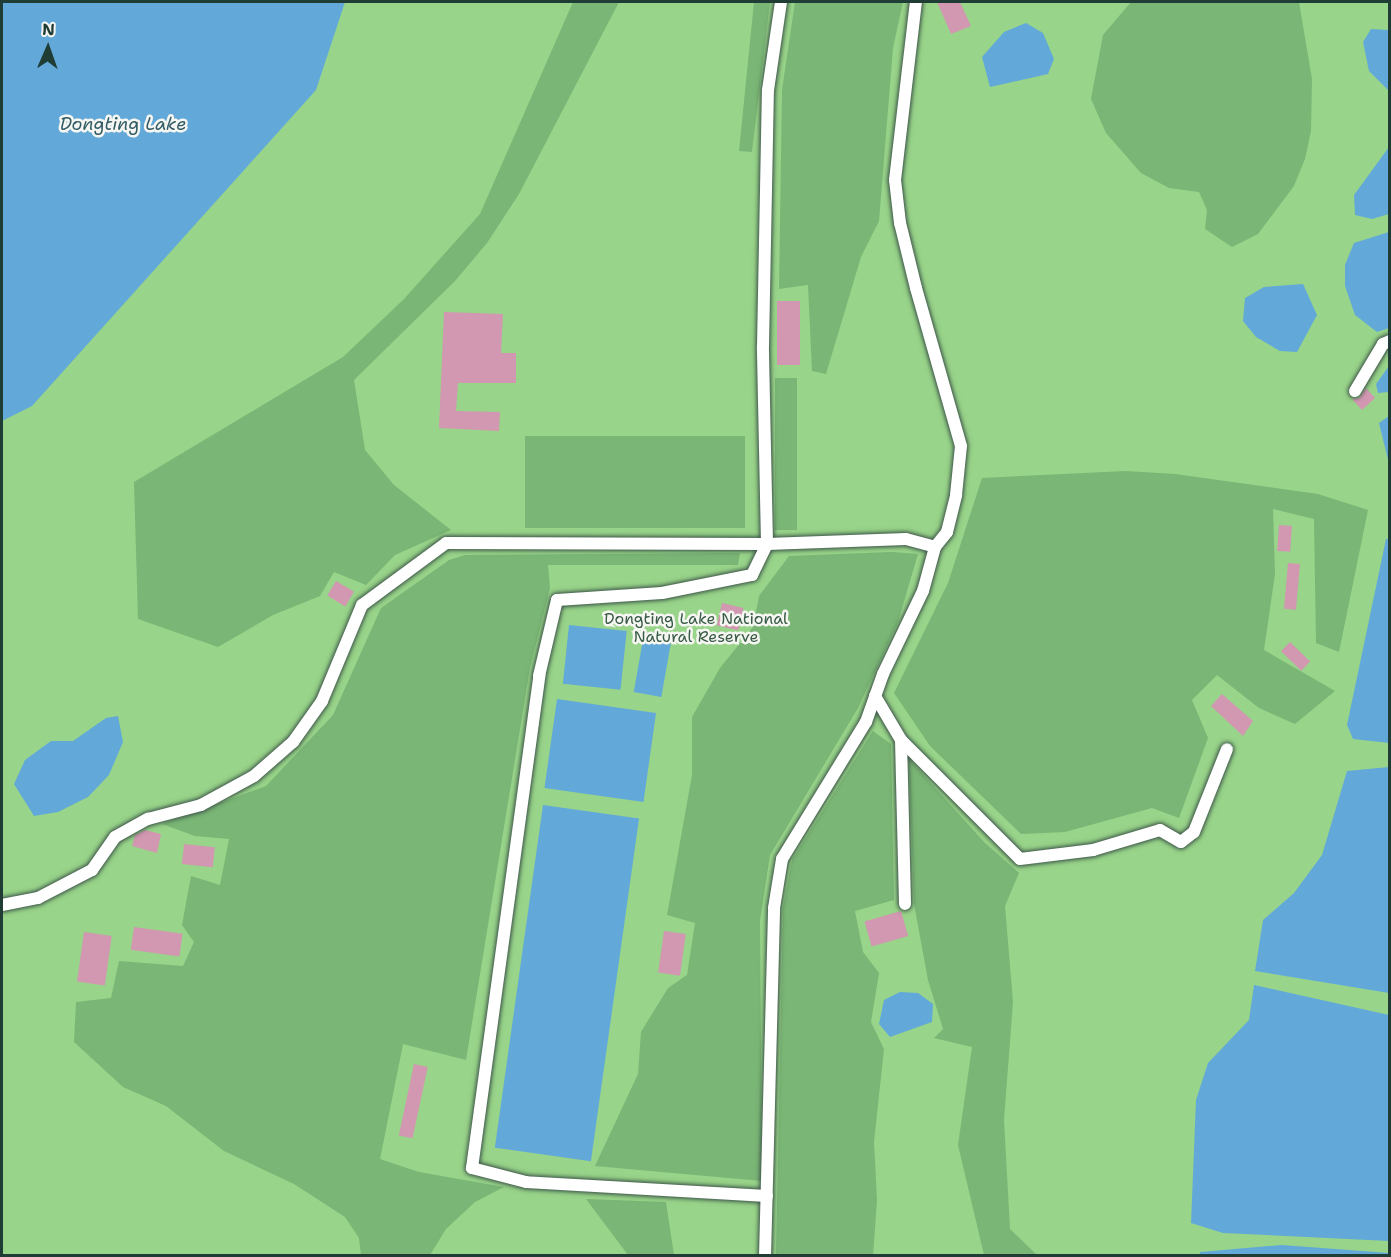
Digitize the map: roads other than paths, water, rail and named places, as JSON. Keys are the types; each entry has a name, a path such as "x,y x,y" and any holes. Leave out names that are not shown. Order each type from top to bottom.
{"street":[{"path":"767,1196 526,1182 472,1168 539,676 557,600 662,593 752,574 767,544 764,346 768,90 781,2"},
{"path":"765,1256 774,908 783,859 866,722 875,696 923,591 935,547 947,532 956,495 961,446 916,288 900,223 895,180 916,2"},
{"path":"1355,391 1383,344 1389,341"},
{"path":"2,905 38,898 92,870 115,837 147,819 201,805 254,776 293,742 322,701 362,605 446,543 767,544 906,539 935,547"},
{"path":"875,696 901,741 1020,859 1093,850 1160,830 1181,842 1194,832 1227,749"},
{"path":"901,741 905,903"}],"water":[{"name":"Dongting Lake","path":"2,2 345,2 316,90 32,406 2,421"},
{"path":"1026,23 1043,33 1054,59 1048,74 990,87 982,57 1004,32"},
{"path":"1371,29 1389,30 1389,91 1369,71 1363,42"},
{"path":"1389,147 1389,214 1372,219 1355,215 1354,195"},
{"path":"1389,232 1389,328 1377,332 1355,315 1345,286 1345,265 1354,243"},
{"path":"1303,284 1317,315 1297,352 1280,351 1256,337 1243,321 1245,298 1264,287"},
{"path":"1389,366 1389,392 1378,393 1376,384"},
{"path":"1389,416 1389,464 1379,423"},
{"path":"1386,539 1390,539 1389,743 1353,739 1347,725"},
{"path":"569,625 627,631 621,690 563,684"},
{"path":"644,634 672,639 661,697 634,692"},
{"path":"557,699 656,713 644,802 544,788"},
{"path":"118,716 123,742 109,775 88,797 58,812 34,816 14,784 25,760 51,741 73,741 106,718"},
{"path":"1389,767 1389,993 1255,971 1263,920 1294,893 1322,855 1347,771"},
{"path":"543,805 639,818 591,1161 495,1148"},
{"path":"1254,985 1389,1015 1389,1241 1223,1233 1191,1223 1196,1100 1208,1063 1249,1020"},
{"path":"900,992 918,993 933,1004 932,1022 890,1037 879,1024 884,1000"},
{"path":"1282,1245 1389,1253 1389,1255 1200,1255 1200,1252"}],"park label":[{"name":"Dongting Lake National Natural Reserve","path":"696,628"}]}
